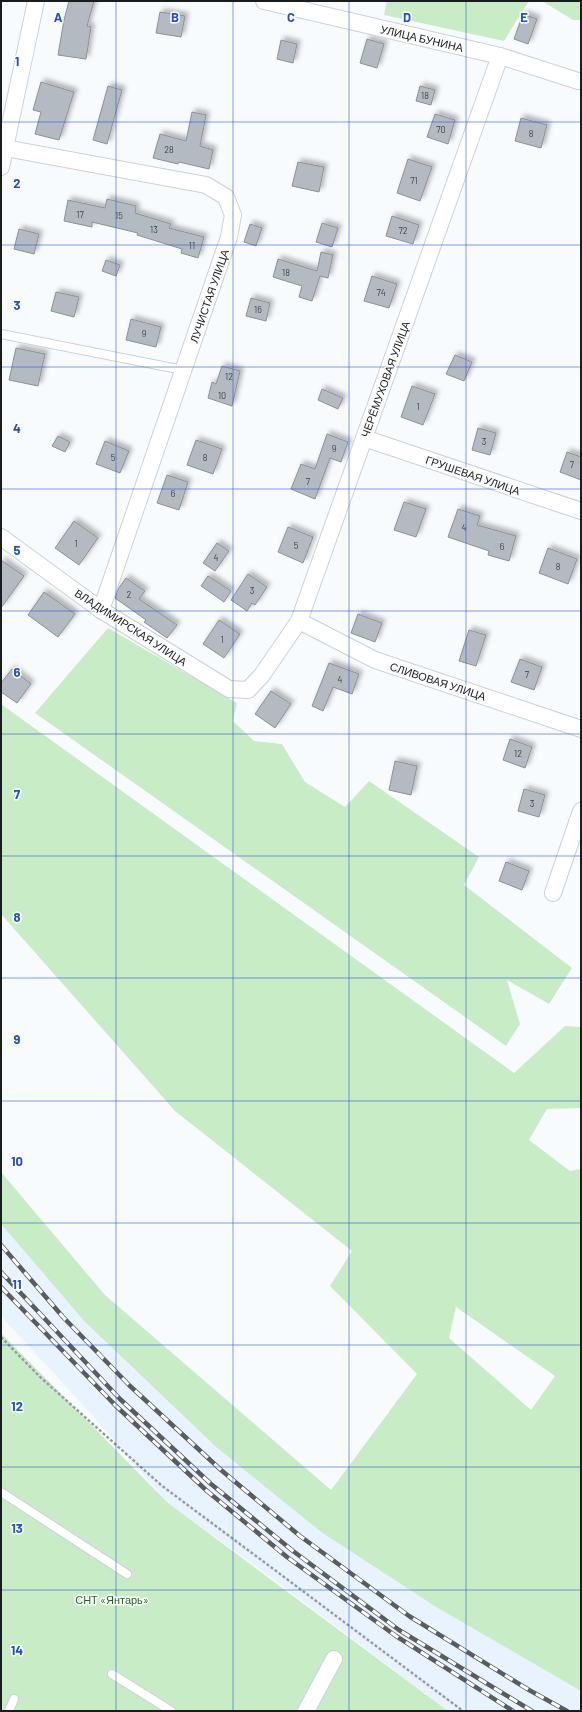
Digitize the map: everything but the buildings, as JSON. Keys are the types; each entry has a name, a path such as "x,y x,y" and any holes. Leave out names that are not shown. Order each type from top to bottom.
{"street":[{"path":"1,167 36,1"},
{"name":"УЛИЦА БУНИНА","path":"264,1 500,56 578,81"},
{"name":"ЧЕРЁМУХОВАЯ УЛИЦА","path":"248,690 262,676 300,621 500,56"},
{"name":"ЛУЧИСТАЯ УЛИЦА","path":"5,148 206,185 226,197 233,215 229,237 101,610"},
{"name":"ГРУШЕВАЯ УЛИЦА","path":"364,438 581,512"},
{"name":"ВЛАДИМИРСКАЯ УЛИЦА","path":"1,538 101,610 229,689 248,690"},
{"name":"СЛИВОВАЯ УЛИЦА","path":"300,621 375,660 581,729"},
{"path":"552,893 581,811"},
{"path":"306,1711 334,1659"}],"lane":[{"path":"1,334 183,370"},
{"path":"1,1492 127,1574"},
{"path":"112,1674 169,1710"},
{"path":"9,1711 14,1699"}],"path":[{"path":"1,1337 39,1376 161,1485 463,1711"}],"shaded area":[{"path":"1,1224 84,1321 216,1447 321,1532 436,1607 581,1691 581,1711 448,1711 257,1567 167,1503 92,1415 1,1316"}],"green space":[{"path":"387,1 529,1 504,41 384,15"},
{"path":"542,1 581,1 581,20 573,20"},
{"path":"108,628 237,703 233,721 254,741 282,744 305,782 345,807 369,781 479,857 464,885 572,968 549,1004 507,980 520,1024 506,1046 35,713"},
{"path":"1,704 514,1073 565,1026 581,1027 581,1108 547,1109 529,1140 570,1171 581,1169 581,1691 436,1607 321,1532 216,1447 84,1321 1,1224 1,1172 105,1295 331,1490 417,1374 330,1286 352,1251 175,1111 1,914","holes":["456,1307 555,1376 531,1410 449,1338"]},
{"name":"СНТ «Янтарь»","path":"1,1333 168,1503 448,1711 1,1711"}],"railway":[{"path":"1,1245 63,1317 130,1386 221,1470 300,1536 409,1616 529,1690 567,1711"},
{"path":"1,1272 120,1399 211,1484 293,1551 399,1630 532,1711"},
{"path":"1,1287 116,1406 207,1491 287,1557 396,1636 513,1711"}]}
